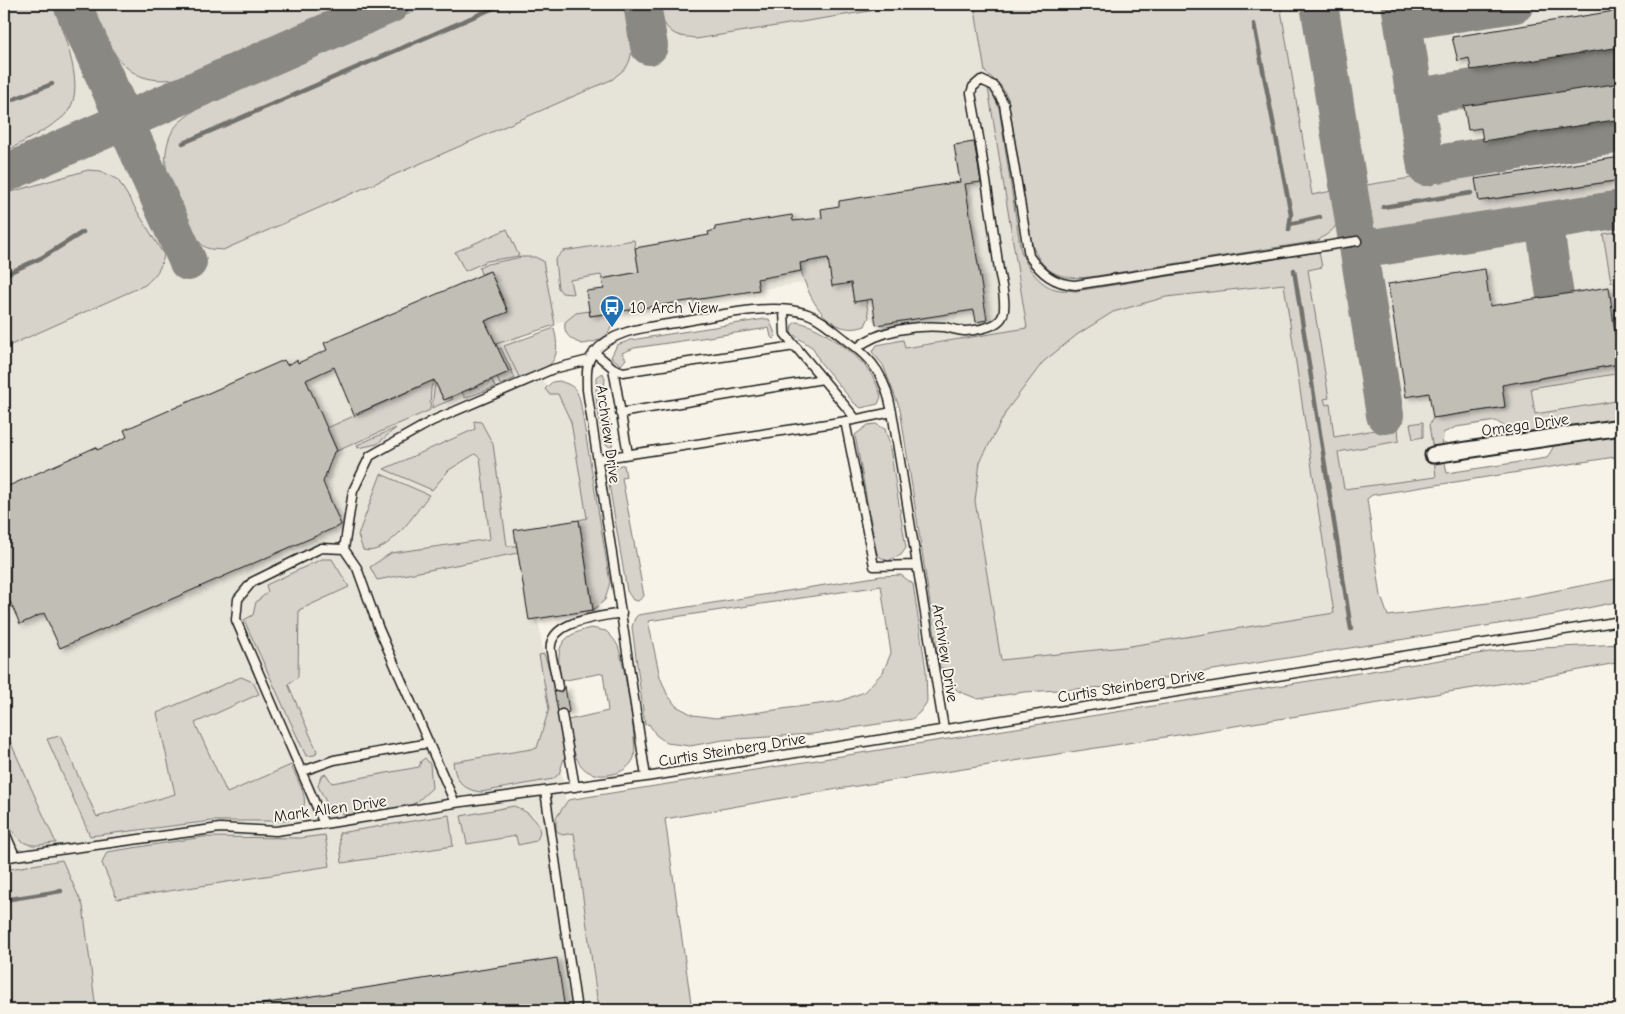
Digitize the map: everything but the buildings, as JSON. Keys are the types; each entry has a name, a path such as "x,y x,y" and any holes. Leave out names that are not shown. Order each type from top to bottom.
{"street":[{"name":"Omega Drive","path":"1433,455 1621,427"}],"lane":[{"path":"857,348 866,340 881,334 930,327 965,331 989,327 997,323 1003,316 1004,306 972,93 973,87 981,80 994,86 1004,104 1029,256 1042,272 1058,282 1075,285 1357,241"},
{"path":"784,310 785,334 856,419"},
{"name":"Archview Drive","path":"646,777 587,390 589,360 594,352 618,336 639,329 733,313 784,310 806,314 820,321 857,348 879,372 887,389 892,412 944,729"},
{"path":"594,352 612,368 623,372 794,346"},
{"path":"455,803 379,629 357,568 344,549 353,491 370,456 432,421 553,369 589,360"},
{"path":"612,368 628,454"},
{"path":"620,413 822,378"},
{"path":"598,459 892,412"},
{"path":"845,421 874,566 917,565"},
{"path":"324,824 236,620 238,599 252,582 321,548 344,549"},
{"path":"558,687 551,652 554,638 563,627 577,622 622,613"},
{"name":"Curtis Steinberg Drive","path":"646,777 1621,621"},
{"path":"562,714 575,787"},
{"path":"302,771 334,760 429,743"},
{"name":"Mark Allen Drive","path":"4,858 220,828 276,831 455,803 646,777"},
{"path":"545,791 577,1010"},
{"path":"4,830 15,856"}],"shaded area":[{"path":"4,4 1621,4 1621,401 1535,414 1533,405 1429,425 1436,477 1357,488 1377,611 999,664 904,348 827,279 533,326 519,332 547,387 564,383 592,518 579,520 593,610 538,619 568,816 684,1010 4,1010"},
{"path":"4,4 53,4 72,62 75,93 71,106 63,117 4,153"},
{"path":"91,4 353,4 186,77 165,80 148,78 134,73 123,64 106,38"},
{"path":"431,4 626,4 632,44 630,59 626,68 613,79 223,250 209,249 200,243 187,225 172,190 167,171 167,149 170,136 176,126 198,106"},
{"path":"657,4 913,4 696,39 681,36 667,28 659,14"},
{"path":"977,4 1280,4 1312,195 1337,190 1339,213 1334,228 1318,241 1090,277 1069,277 1053,272 1040,261 1031,242 1008,98 1001,86 985,72 975,10"},
{"path":"988,88 999,108 1021,251 1026,263 1034,274 1049,287 1057,290 1076,291 1319,252 1322,267 1308,270 1329,398 1324,399 1326,405 1330,404 1334,437 1398,426 1399,441 1338,452 1344,489 1436,477 1434,459 1444,458 1447,473 1547,458 1555,444 1621,433 1621,456 1372,495 1367,499 1381,596 1388,616 1503,601 1621,578 1621,601 1554,615 1108,687 1024,692 978,699 958,691 948,681 943,668 940,668 900,409 883,365 872,352 877,345 903,340 905,348 1027,328","holes":["1284,284 1334,613 1124,647 1001,660 975,501 980,462 1007,410 1043,362 1078,334 1113,312 1166,297"]},
{"path":"1474,168 1479,201 1621,180 1621,191 1372,230 1360,186"},
{"path":"88,170 101,171 118,180 164,255 160,268 145,285 4,348 4,194"},
{"path":"507,229 519,256 487,261 465,271 455,252"},
{"path":"1619,231 1621,322 1615,282 1611,282 1603,234"},
{"path":"825,237 851,283 854,302 866,300 869,317 865,326 852,329 840,326 829,320 820,311 807,287 800,263 809,261"},
{"path":"634,240 639,272 602,279 601,275 570,280 573,294 562,293 558,288 555,260 563,251"},
{"path":"522,257 535,257 543,261 555,325 496,344 485,321 508,311 490,271 481,274 479,268 487,264"},
{"path":"589,311 590,316 612,313 611,326 606,336 596,341 582,344 574,341 567,334 565,322 576,313"},
{"path":"769,319 776,336 773,339 769,328 634,348 622,353 626,359 621,365 611,357 617,345 631,340"},
{"path":"796,322 823,332 859,360 877,385 881,397 878,404 861,408 854,403 820,362 813,348 791,333 792,325"},
{"path":"554,328 557,349 552,362 540,371 519,377 504,346"},
{"path":"1495,338 1520,382 1619,364 1617,345 1621,344 1621,373 1531,388 1535,414 1616,401 1621,408 1621,413 1614,420 1514,433 1496,421 1456,427 1443,433 1442,449 1433,450 1429,425 1433,418 1505,407"},
{"path":"501,348 515,378 500,385 497,377 509,372 498,349"},
{"path":"603,373 613,442 611,448 603,442 596,398 596,377"},
{"path":"434,380 431,388 430,410 337,451 327,428"},
{"path":"492,380 495,387 465,398 462,392"},
{"path":"559,381 573,387 580,400 610,582 605,600 593,610 579,520 587,518 571,422 558,394 549,394 545,389 552,382"},
{"path":"435,382 444,400 452,397 453,399 432,408"},
{"path":"474,421 481,422 493,444 507,546 517,546 518,553 377,580 370,567 391,553 490,539 480,458 475,454 449,470 432,490 384,469 475,429"},
{"path":"1423,422 1423,437 1413,439 1410,424"},
{"path":"876,424 885,429 889,442 906,548 901,555 888,561 878,556 876,550 855,435 868,425"},
{"path":"396,428 377,444 358,448 357,445"},
{"path":"620,465 624,465 626,477 622,478 644,596 638,601 633,600 627,591 608,478 611,471"},
{"path":"381,474 429,495 409,522 391,540 382,547 363,550 358,535"},
{"path":"322,559 332,559 349,587 299,610 298,677 288,684 317,751 315,755 306,756 244,620 253,615 256,602 268,592 266,585"},
{"path":"901,575 913,584 926,670 927,702 912,719 812,734 723,740 690,746 667,743 656,735 649,724 645,725 632,627 638,615 881,576","holes":["881,586 891,653 883,672 864,692 841,701 716,718 693,715 676,706 667,694 660,677 648,621"]},
{"path":"591,628 606,631 617,644 630,705 635,750 634,758 625,769 613,774 600,775 590,773 583,768 574,752 568,720 608,711 603,673 561,681 559,652 561,646 571,635"},
{"path":"1621,644 1621,662 1549,676 794,796 665,819 692,1010 602,1010 597,998 574,833 562,835 556,830 556,818 568,800 1502,650"},
{"path":"544,654 552,677 565,756 559,774 553,779 481,792 469,789 458,779 453,762 537,748 549,709 539,655"},
{"path":"241,677 253,682 259,694 195,723 227,793 291,765 304,798 302,811 295,817 285,821 212,821 90,836 47,739 60,736 97,817 175,794 157,713"},
{"path":"4,728 56,843 28,844 17,837 10,825 4,804 4,798 9,795 4,778"},
{"path":"425,758 430,764 432,788 417,802 407,807 345,815 328,806 318,786 321,776 326,774 332,783 419,767 421,761"},
{"path":"514,806 525,811 538,824 539,835 536,841 518,845 516,836 467,844 461,816"},
{"path":"449,815 453,846 342,863 339,833"},
{"path":"325,835 330,866 117,899 102,863 107,852 203,837 300,838"},
{"path":"62,860 83,906 96,1010 4,1010 4,870"}],"waterway":[{"path":"183,143 503,4"},
{"path":"1254,24 1291,214 1289,230"},
{"path":"4,103 52,84"},
{"path":"1383,207 1471,193"},
{"path":"1290,224 1320,217"},
{"path":"4,275 43,257 83,232"},
{"path":"1294,270 1351,629"},
{"path":"4,900 61,891"}],"taxiway":[{"path":"72,4 188,262"},
{"path":"4,174 391,4"},
{"path":"642,4 649,46"},
{"path":"1319,4 1385,415"},
{"path":"1400,4 1426,167"},
{"path":"1401,8 1407,14 1419,19 1515,4"},
{"path":"1414,86 1419,92 1430,95 1621,64"},
{"path":"1425,156 1431,163 1437,164 1621,134"},
{"path":"1356,235 1363,243 1372,248 1621,209"},
{"path":"1544,222 1555,296"}],"place":[{"name":"10 Arch View","path":"612,328"}]}
